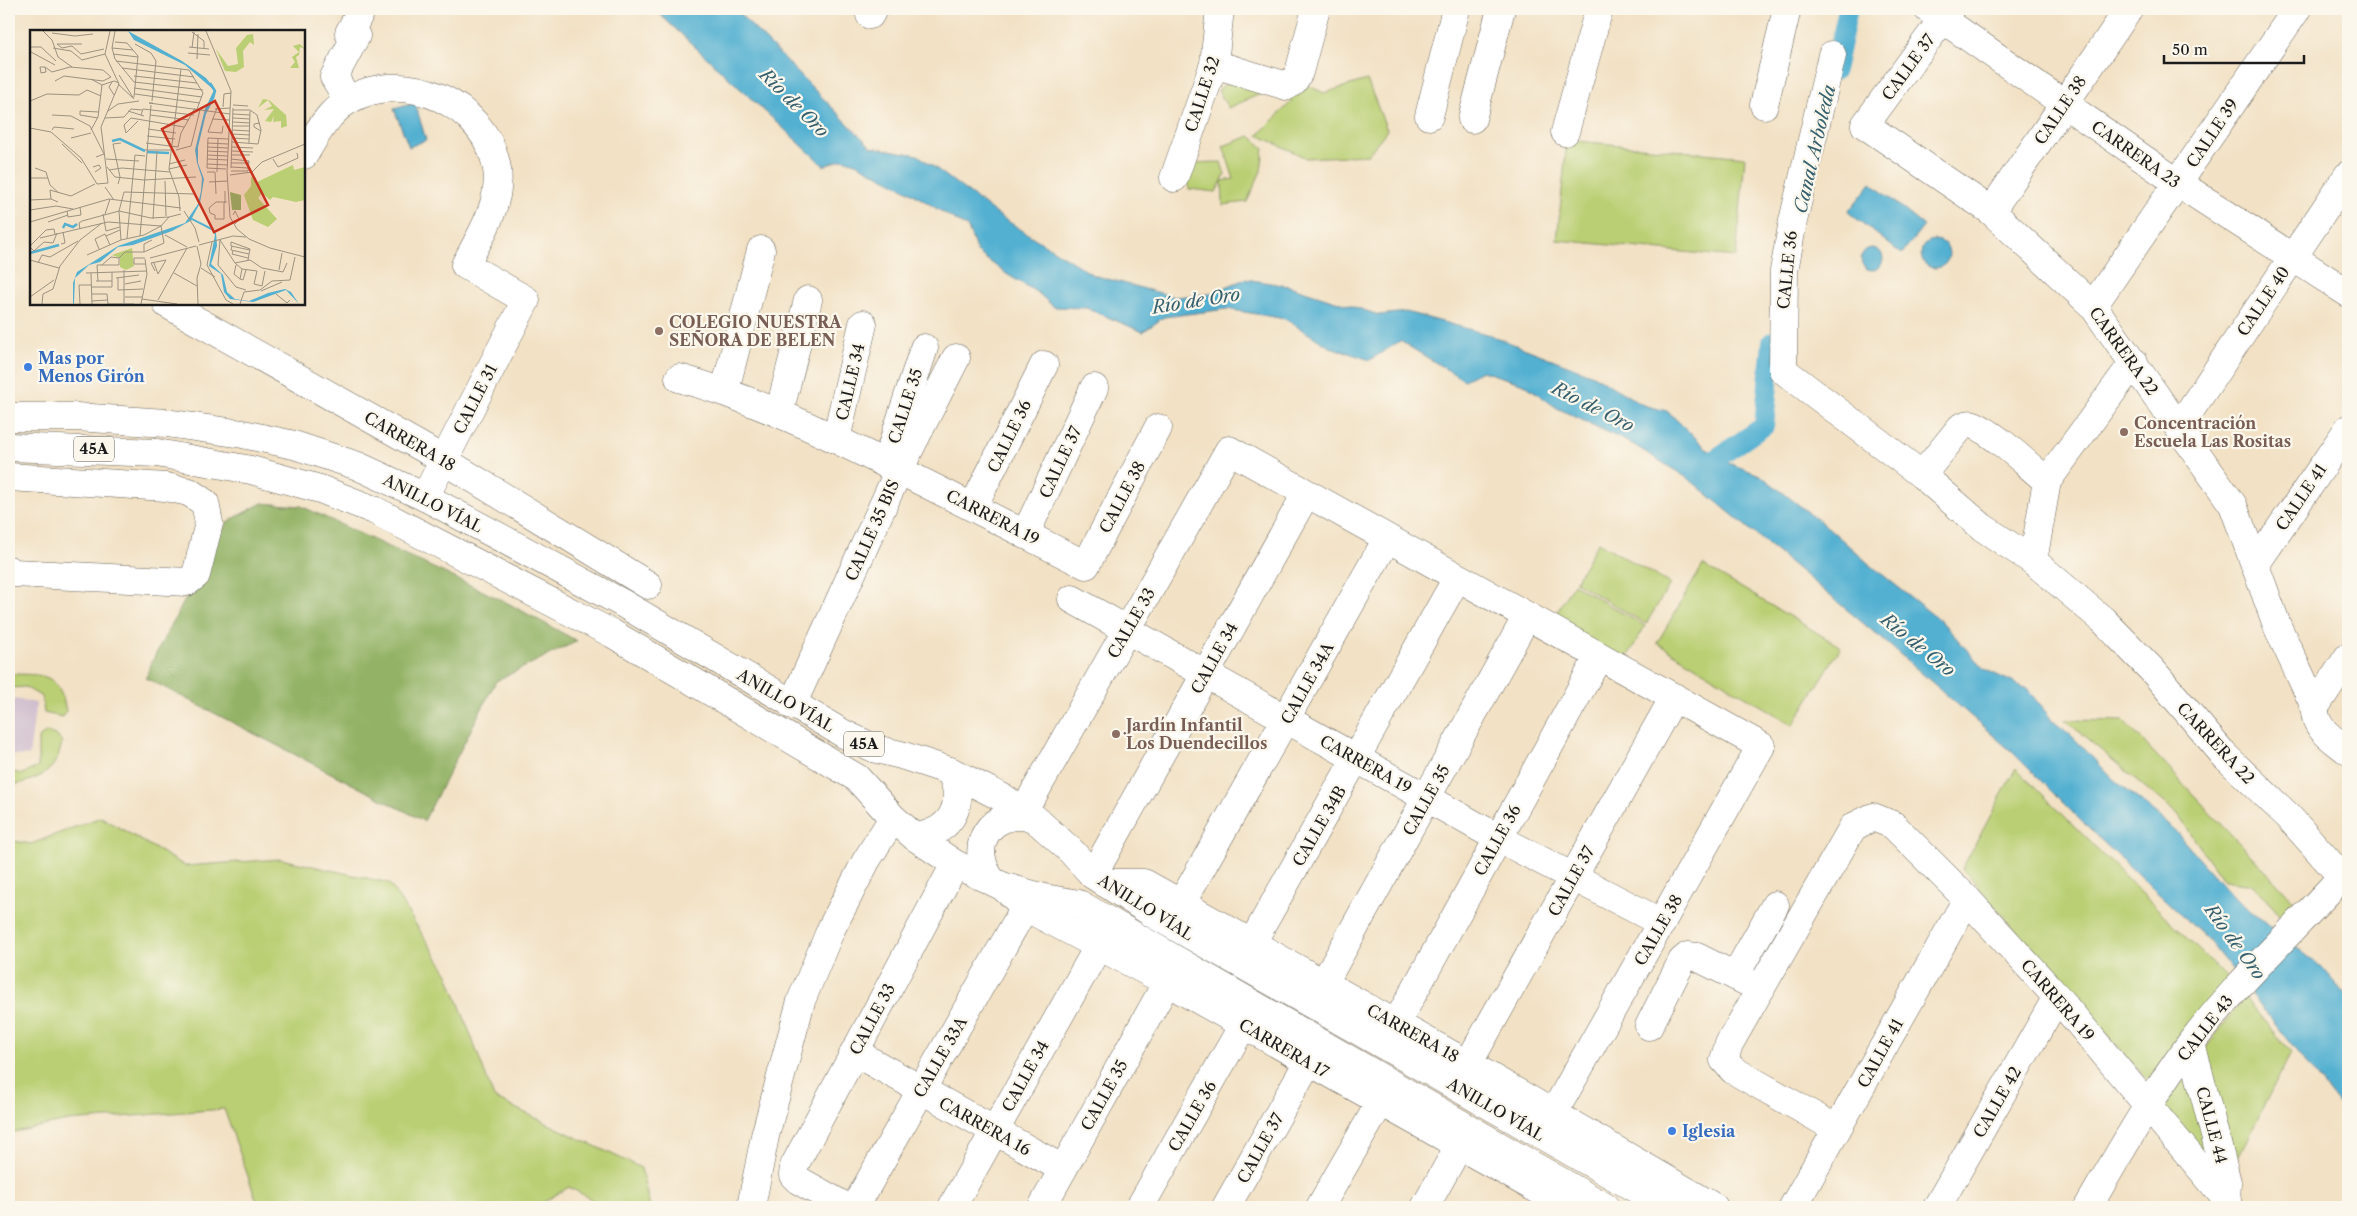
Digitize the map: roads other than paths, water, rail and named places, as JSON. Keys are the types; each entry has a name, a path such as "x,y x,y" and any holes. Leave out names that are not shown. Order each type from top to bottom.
{"main road":[{"path":"305,154 314,137 331,116 348,100 334,77 356,36 349,33 362,9"},
{"name":"CALLE 32","path":"1174,178 1214,64 1220,9"},
{"path":"1214,64 1287,86 1294,81 1299,72 1316,9"},
{"path":"1429,116 1456,9"},
{"path":"1472,119 1501,9"},
{"path":"1565,132 1599,9"},
{"path":"1764,105 1787,9"},
{"name":"CALLE 38","path":"1991,211 2129,9"},
{"name":"CALLE 39","path":"2093,306 2297,9"},
{"name":"CARRERA 23","path":"1940,12 2064,104 2178,183 2348,293"},
{"name":"CALLE 37","path":"1866,125 1940,12"},
{"name":"CALLE 36","path":"1783,370 1784,271 1792,221 1832,55"},
{"name":"CALLE 31","path":"348,100 379,89 400,87 419,90 440,97 460,110 478,128 490,149 497,170 496,198 486,225 465,265 526,300 424,497"},
{"name":"CARRERA 22","path":"1866,125 1991,211 2093,306 2233,505 2278,628 2314,707 2314,717 2321,729 2348,751"},
{"name":"CALLE 40","path":"2179,427 2348,175"},
{"path":"725,390 761,250"},
{"path":"779,413 808,300"},
{"name":"CARRERA 18","path":"169,305 443,459 648,585"},
{"name":"CALLE 34","path":"836,439 863,324"},
{"name":"CALLE 35","path":"893,467 924,348"},
{"name":"CALLE 35 BIS","path":"792,705 893,467 956,358"},
{"path":"2033,561 2047,480 2134,362"},
{"name":"CALLE 36","path":"974,507 1044,365"},
{"name":"CARRERA 22","path":"1783,370 1922,475 1982,527 2033,561 2109,626 2152,670 2225,756 2345,874"},
{"name":"CARRERA 19","path":"679,378 725,390 836,439 1086,565"},
{"name":"CALLE 37","path":"1025,535 1094,388"},
{"name":"ANILLO VÍAL","path":"9,418 119,418 244,434 329,456 387,478 622,603 844,734 876,749 950,771 990,790 1033,806 1070,850 1099,879 1163,920 1668,1207"},
{"path":"1922,475 1960,428 1966,424 1973,424 2047,480"},
{"name":"CALLE 38","path":"1086,565 1158,428"},
{"name":"CALLE 41","path":"2255,566 2348,429"},
{"name":"ANILLO VÍAL","path":"9,447 157,453 243,468 320,489 356,502 411,528 613,634 857,778 893,818 915,837 955,864 997,884 1044,898 1079,904 1605,1207"},
{"name":"CALLE 33","path":"1033,806 1128,629 1229,450 1306,494"},
{"path":"9,477 166,487 189,492 205,503 209,523 196,575 187,582 14,573 9,570"},
{"path":"1306,494 1674,697"},
{"name":"CALLE 34","path":"1099,879 1206,672 1306,494"},
{"name":"CALLE 34A","path":"1181,904 1287,720 1387,539"},
{"name":"CALLE 34B","path":"1252,943 1357,760 1457,578"},
{"name":"CARRERA 19","path":"1072,599 1206,672 1357,760 1498,838 1662,923"},
{"name":"CALLE 35","path":"1324,983 1527,616"},
{"name":"CALLE 36","path":"1396,1024 1599,656"},
{"path":"2314,707 2348,657"},
{"name":"CALLE 38","path":"1553,1114 1761,746 1674,697"},
{"name":"CALLE 37","path":"1468,1064 1674,697"},
{"path":"915,837 928,835 940,830 950,820 956,809 958,796 956,783 950,771"},
{"path":"997,884 985,871 981,858 981,845 986,832 996,822 1008,817 1021,815 1033,806"},
{"name":"CARRERA 19","path":"1761,989 1853,827 1873,817 1894,825 2057,997 2148,1105 2226,1204"},
{"path":"751,1207 765,1136 801,1001 831,929 866,861 893,818"},
{"name":"CALLE 33","path":"846,1207 792,1175 794,1166 955,864"},
{"name":"CALLE 43","path":"2088,1207 2148,1105 2191,1043 2232,993 2345,874"},
{"name":"CARRERA 18","path":"1099,879 1144,882 1468,1064 1714,1207"},
{"name":"CARRERA 17","path":"997,884 1025,907 1167,982 1459,1146 1535,1199 1569,1207"},
{"name":"CALLE 41","path":"1793,1207 1967,900"},
{"path":"1735,976 1775,905"},
{"name":"CALLE 33A","path":"855,1207 1025,907"},
{"name":"CALLE 34","path":"952,1207 1098,945"},
{"path":"1649,1026 1682,961 1688,956 1697,957 1761,989 1729,1044 1724,1060 1732,1070 1837,1129"},
{"name":"CALLE 35","path":"1042,1207 1167,982"},
{"name":"CALLE 42","path":"1937,1207 2057,997"},
{"name":"CALLE 36","path":"1140,1207 1243,1025"},
{"name":"CALLE 44","path":"2191,1043 2227,1182 2226,1204"},
{"name":"CARRERA 16","path":"854,1052 1063,1170"},
{"name":"CALLE 37","path":"1226,1207 1308,1062"},
{"path":"1320,1207 1380,1103"},
{"path":"1424,1207 1459,1146"}],"water":[{"name":"Río de Oro","path":"654,9 735,9 871,147 918,155 1001,217 1093,275 1175,297 1209,294 1245,279 1289,286 1379,315 1406,312 1490,335 1593,375 1643,405 1667,411 1718,459 1760,475 1830,529 1868,563 1943,623 1984,669 2027,689 2053,721 2073,737 2113,779 2169,824 2232,896 2320,966 2348,998 2348,1124 2344,1111 2208,940 2086,826 2011,751 1887,643 1689,479 1634,445 1557,408 1524,384 1482,371 1464,380 1400,341 1370,360 1330,347 1285,319 1227,309 1164,317 1143,332 1086,308 1054,307 1038,293 1008,275 977,252 968,228 907,190 858,164 843,159 824,166"},
{"path":"415,103 426,140 409,147 394,109"},
{"path":"1871,183 1924,226 1902,254 1848,212"},
{"path":"1935,240 1945,244 1949,254 1945,264 1935,268 1925,264 1921,254 1925,244"},
{"path":"1868,248 1876,248 1883,255 1883,263 1876,270 1868,270 1861,263 1861,255"}],"waterway":[{"name":"Canal Arboleda","path":"1835,70 1848,9"},
{"name":"Canal Arboleda","path":"1701,469 1764,426 1772,342"}],"place":[{"name":"COLEGIO NUESTRA SEÑORA DE BELEN","path":"659,331"},
{"name":"Mas por Menos Girón","path":"28,367"},
{"name":"Concentración Escuela Las Rositas","path":"2124,432"},
{"name":"Jardín Infantil Los Duendecillos","path":"1116,734"},
{"name":"Iglesia","path":"1672,1131"}]}
